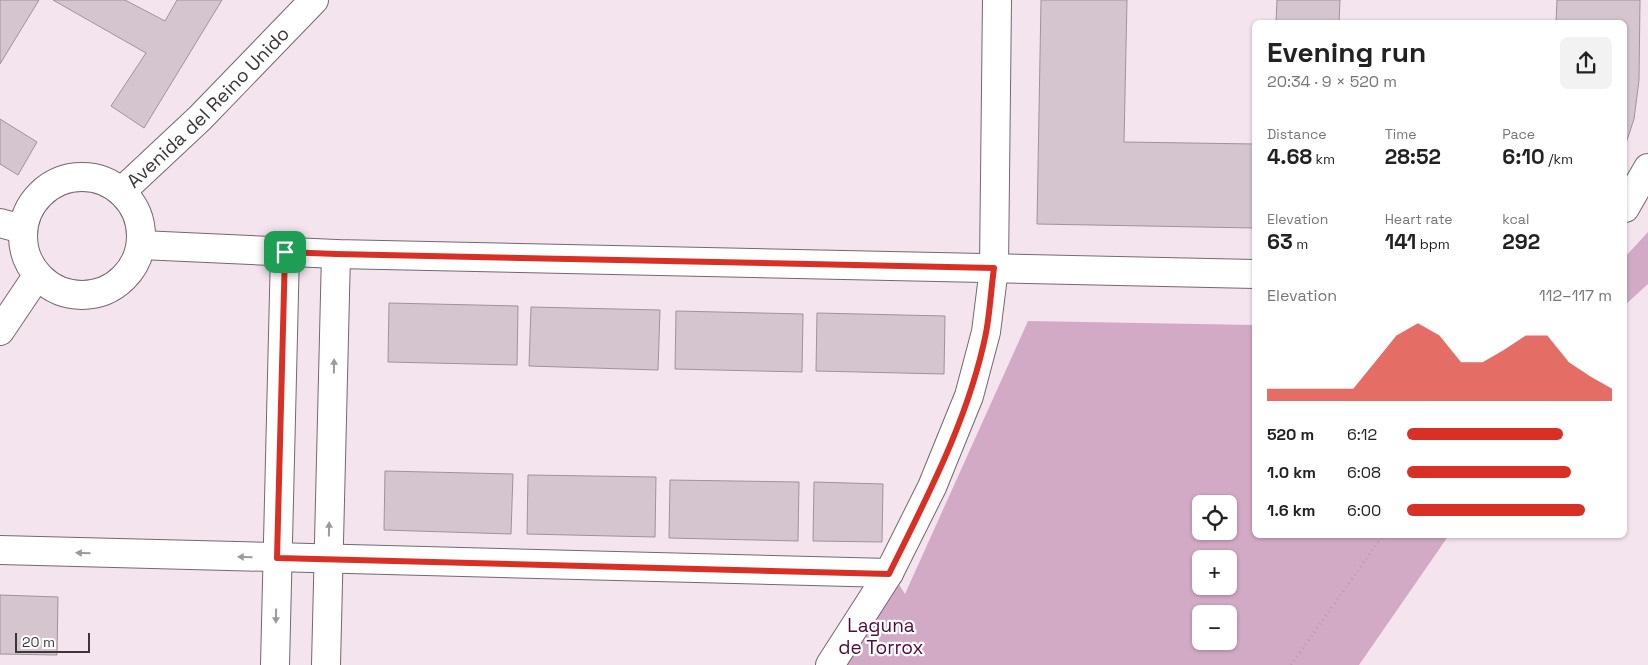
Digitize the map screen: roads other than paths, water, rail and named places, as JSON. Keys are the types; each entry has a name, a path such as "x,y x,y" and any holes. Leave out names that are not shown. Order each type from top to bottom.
{"street":[{"name":"Avenida del Reino Unido","path":"122,191 200,118 314,0"},
{"path":"830,665 889,574 932,488 969,396 986,332 994,268 997,0"},
{"path":"1627,205 1648,168"},
{"path":"88,176 106,181 122,191 132,202 142,230 141,245 135,263 124,278 108,290 90,295 70,294 52,288 37,276 28,262 23,246 11,226 27,211 37,196 52,184 69,178 88,176"},
{"path":"141,245 336,254 1252,274"},
{"path":"274,665 285,252"},
{"path":"326,665 336,254"},
{"path":"0,331 37,276"},
{"path":"0,550 889,574"}],"park label":[{"name":"Laguna de Torrox","path":"881,636"}]}
